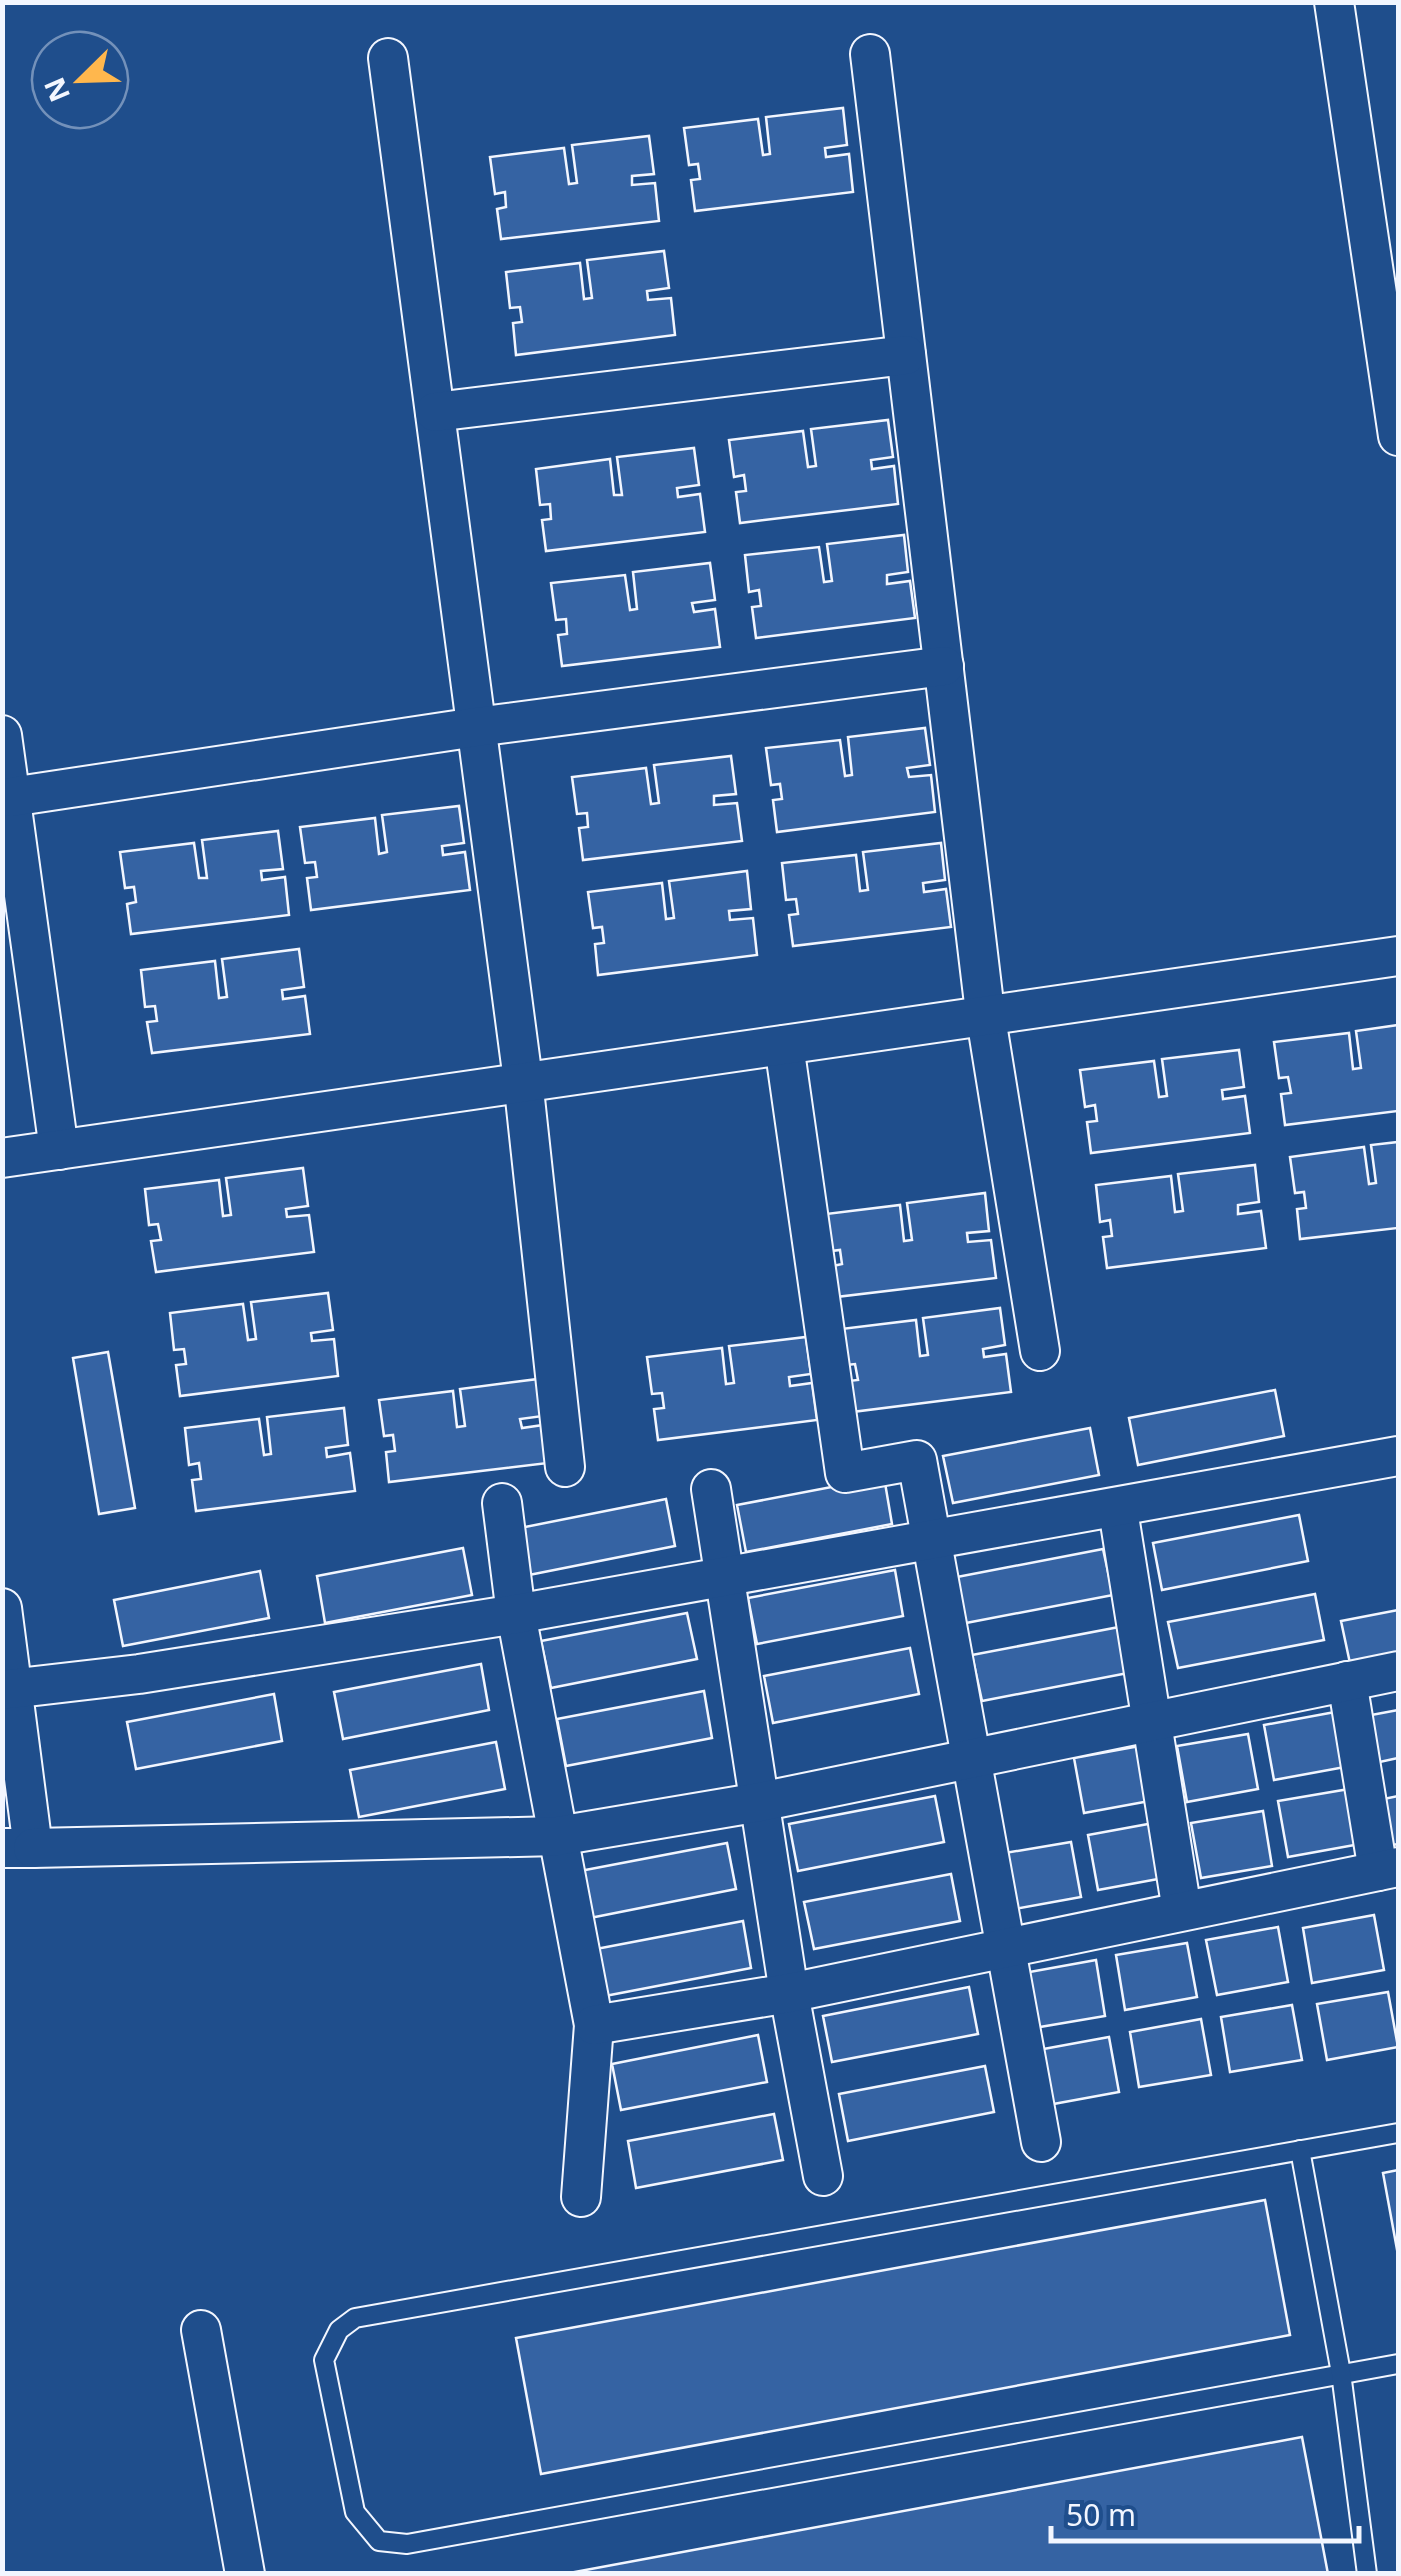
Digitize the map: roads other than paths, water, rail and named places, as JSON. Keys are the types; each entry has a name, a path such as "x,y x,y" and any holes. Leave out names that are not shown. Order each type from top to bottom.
{"street":[{"path":"1334,2 1390,302 1398,436"},
{"path":"870,54 985,1012 1040,1351"},
{"path":"388,58 523,1080 565,1467"},
{"path":"435,412 906,355"},
{"path":"11,797 476,727 944,666"},
{"path":"2,734 59,1150"},
{"path":"2,1158 784,1045 985,1012 1398,956"},
{"path":"784,1045 844,1473 918,1460 1002,1949 1041,2142"},
{"path":"8,1690 516,1614 1118,1510 1398,1456"},
{"path":"711,1490 789,1993 824,2176"},
{"path":"502,1503 516,1614 594,2025 581,2197"},
{"path":"1118,1510 1182,1911"},
{"path":"2,1608 18,1848 558,1836 760,1802 1398,1670"},
{"path":"594,2025 789,1993 1388,1869 1346,1681"},
{"path":"201,2330 246,2574"}],"lane":[{"path":"1398,2133 355,2318 339,2330 324,2360 354,2512 379,2541 407,2544 1398,2364"},
{"path":"1300,2150 1341,2372 1367,2574"}]}
